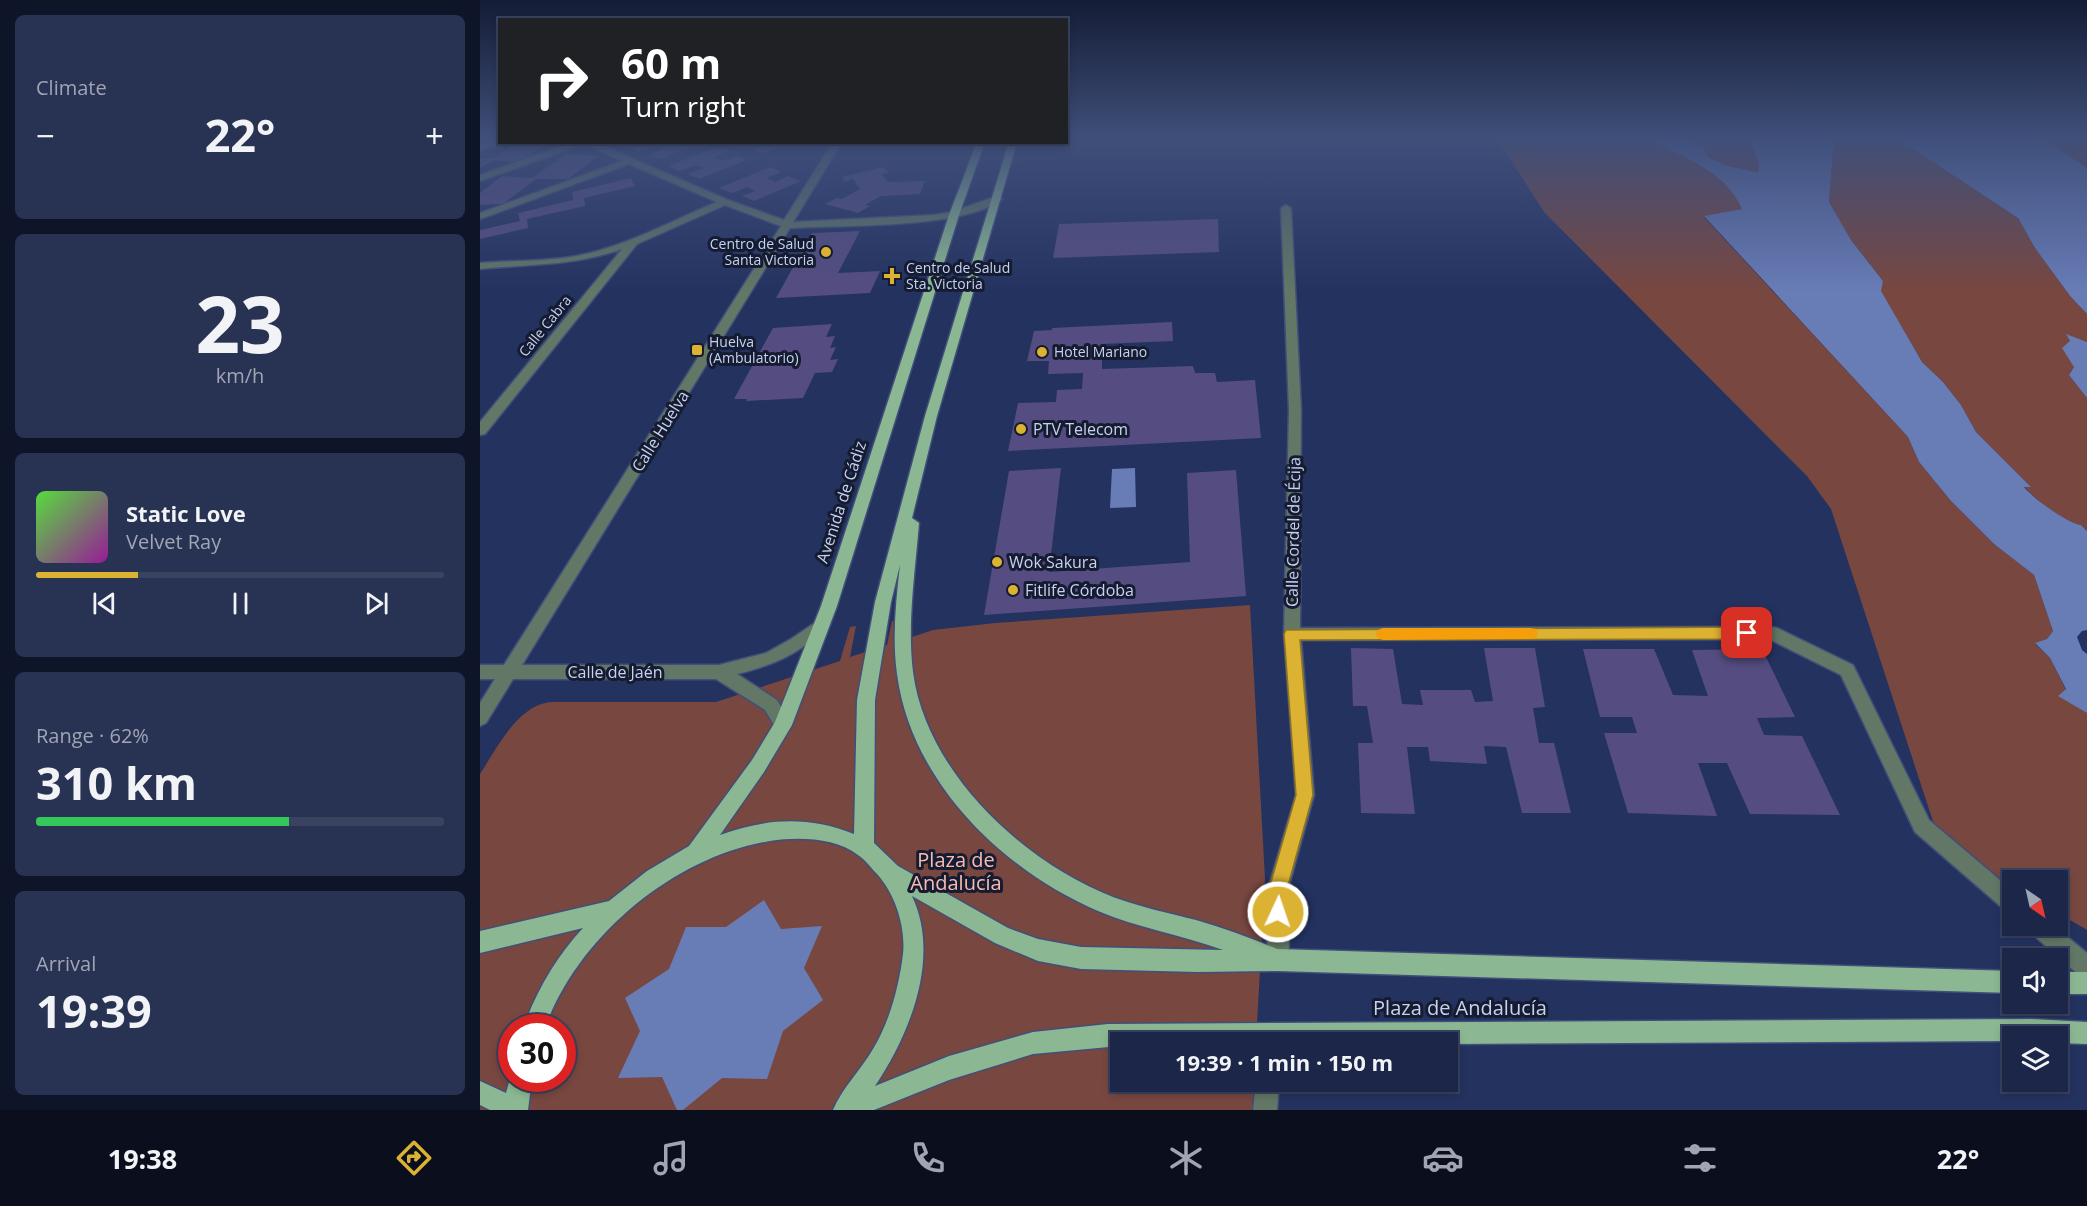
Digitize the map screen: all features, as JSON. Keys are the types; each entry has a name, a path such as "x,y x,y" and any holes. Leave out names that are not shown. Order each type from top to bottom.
{"main road":[{"name":"Avenida de Cádiz","path":"696,853 758,766 783,725 822,624 964,189"},
{"path":"864,848 866,700 883,602 931,416 1000,189"},
{"path":"915,482 904,652 909,695 921,731 947,778 967,804 1003,839 1049,873 1101,902 1146,918 1199,931 1278,960"},
{"name":"Plaza de Andalucía","path":"539,1014 543,1003 574,953 614,910 654,878 696,853 742,836 788,828 829,833 864,848 891,873 1002,936 1038,950 1081,958 1197,961 1278,960 2002,982"},
{"name":"Plaza de Andalucía","path":"845,1110 882,1056 905,1002 914,952 909,912 891,873"},
{"path":"480,942 614,910"},
{"path":"2068,983 2087,983"},
{"name":"Plaza de Andalucía","path":"1458,1037 2031,1030 2087,1033"},
{"name":"Plaza de Andalucía","path":"845,1110 949,1068 1034,1043 1110,1035"},
{"path":"480,1093 516,1110 518,1092"}],"street":[{"path":"480,216 554,189"},
{"path":"694,189 788,225 933,218 954,215 997,199"},
{"name":"Calle Huelva","path":"480,718 810,189"},
{"path":"480,266 564,261 595,254 725,202"},
{"name":"Calle Cordel de Écija","path":"1278,960 1278,889 1305,795 1292,634 1295,410 1286,208"},
{"name":"Calle Cabra","path":"480,431 634,240"},
{"name":"Calle de Jaén","path":"480,672 719,672 770,659 797,644 822,624"},
{"path":"1292,634 1771,633 1847,670 1922,826 2002,895"},
{"name":"Calle de Jaén","path":"719,672 754,692 771,705 783,725"},
{"path":"2050,936 2087,967"},
{"path":"1265,1110 1267,1092"}],"green space":[{"path":"1529,189 1730,189 1742,209 1704,217 1908,437 1919,462 1951,501 1994,544 2034,575 2053,631 2047,639 2035,644 2050,658 2066,690 2059,695 2087,713 2087,930 2068,919 2068,870 2002,870 2002,881 1941,846 1831,509 1807,476 1544,212"},
{"path":"1830,189 1974,189 2018,218 2035,248 2070,296 2087,314 2087,342 2067,335 2074,367 2069,375 2087,398 2087,531 2081,525 2051,510 2028,491 2024,486 2030,486 1976,432 1961,405 1943,382 1922,362 1880,291 1883,281 1851,240 1829,202"},
{"name":"Plaza de Andalucía","path":"1250,605 1265,879 1257,1032 1110,1032 1110,1092 1253,1092 1252,1110 480,1110 480,774 501,740 519,719 529,710 552,702 716,702 840,661 850,627 856,626 850,657 887,645 892,621 896,621 894,643 933,630 995,623"}],"water":[{"path":"1728,189 1830,189 1829,202 1851,240 1883,281 1881,291 1922,362 1943,382 1961,405 1976,432 2031,487 2024,487 2051,509 2081,525 2087,531 2087,630 2082,631 2077,637 2082,650 2087,654 2087,713 2058,696 2066,689 2050,658 2035,643 2047,639 2053,631 2034,575 1994,544 1951,501 1919,462 1908,437 1704,216 1742,209"},
{"path":"1974,189 2087,189 2087,314 2070,296 2035,248 2018,218"},
{"path":"2066,334 2087,342 2087,398 2069,375 2074,367 2062,348 2070,341"},
{"path":"1135,468 1136,507 1110,508 1112,469"},
{"path":"764,900 781,929 822,926 804,968 823,1000 783,1031 767,1079 722,1078 683,1110 677,1110 662,1077 618,1078 640,1031 625,998 669,969 686,927 726,927"}],"building":[{"path":"485,189 523,189 503,204 480,205 480,193"},
{"path":"585,189 623,189 584,198 585,206 527,219 528,228 480,239 480,230 520,221 518,213 573,200 572,192"},
{"path":"721,189 742,189 732,193"},
{"path":"751,189 783,189 754,201 742,196 755,191"},
{"path":"860,189 922,189 920,194 881,196 865,205 870,206 858,213 825,204 837,198 842,199"},
{"path":"1218,219 1219,252 1053,258 1059,224"},
{"name":"Centro de Salud Santa Victoria","path":"860,231 838,273 880,271 870,293 776,298 812,233"},
{"path":"1172,322 1173,341 1102,344 1102,369 1193,366 1195,373 1215,373 1217,382 1255,380 1261,438 1008,451 1018,403 1056,402 1057,390 1082,389 1083,373 1048,374 1049,361 1027,361 1034,331 1052,330 1052,328"},
{"path":"832,324 826,337 835,336 830,348 836,347 830,360 838,359 832,372 815,373 803,398 746,401 747,399 734,399 773,328"},
{"path":"1061,468 1049,572 1190,562 1187,473 1236,470 1246,596 984,615 1009,471"},
{"path":"1351,648 1393,649 1402,704 1423,705 1420,690 1471,690 1475,702 1493,701 1484,648 1535,648 1545,707 1533,708 1539,743 1554,743 1571,813 1522,813 1506,747 1484,746 1487,764 1430,761 1428,747 1407,747 1415,814 1361,813 1358,743 1373,743 1367,706 1353,706"},
{"path":"1583,649 1654,649 1673,695 1708,696 1692,650 1762,649 1795,717 1757,718 1764,735 1802,736 1840,815 1750,814 1727,763 1698,763 1717,816 1628,813 1604,733 1637,733 1632,717 1600,717"}],"slow traffic":[{"path":"1383,634 1530,633"}],"place":[{"name":"Centro de Salud Santa Victoria","path":"826,252"},
{"name":"Centro de Salud Sta. Victoria","path":"892,276"},
{"name":"Huelva (Ambulatorio)","path":"697,350"},
{"name":"Hotel Mariano","path":"1042,352"},
{"name":"PTV Telecom","path":"1021,429"},
{"name":"Wok Sakura","path":"997,562"},
{"name":"Fitlife Córdoba","path":"1013,590"}],"route":[{"path":"1278,912 1278,889 1305,795 1292,634 1747,633"}]}
